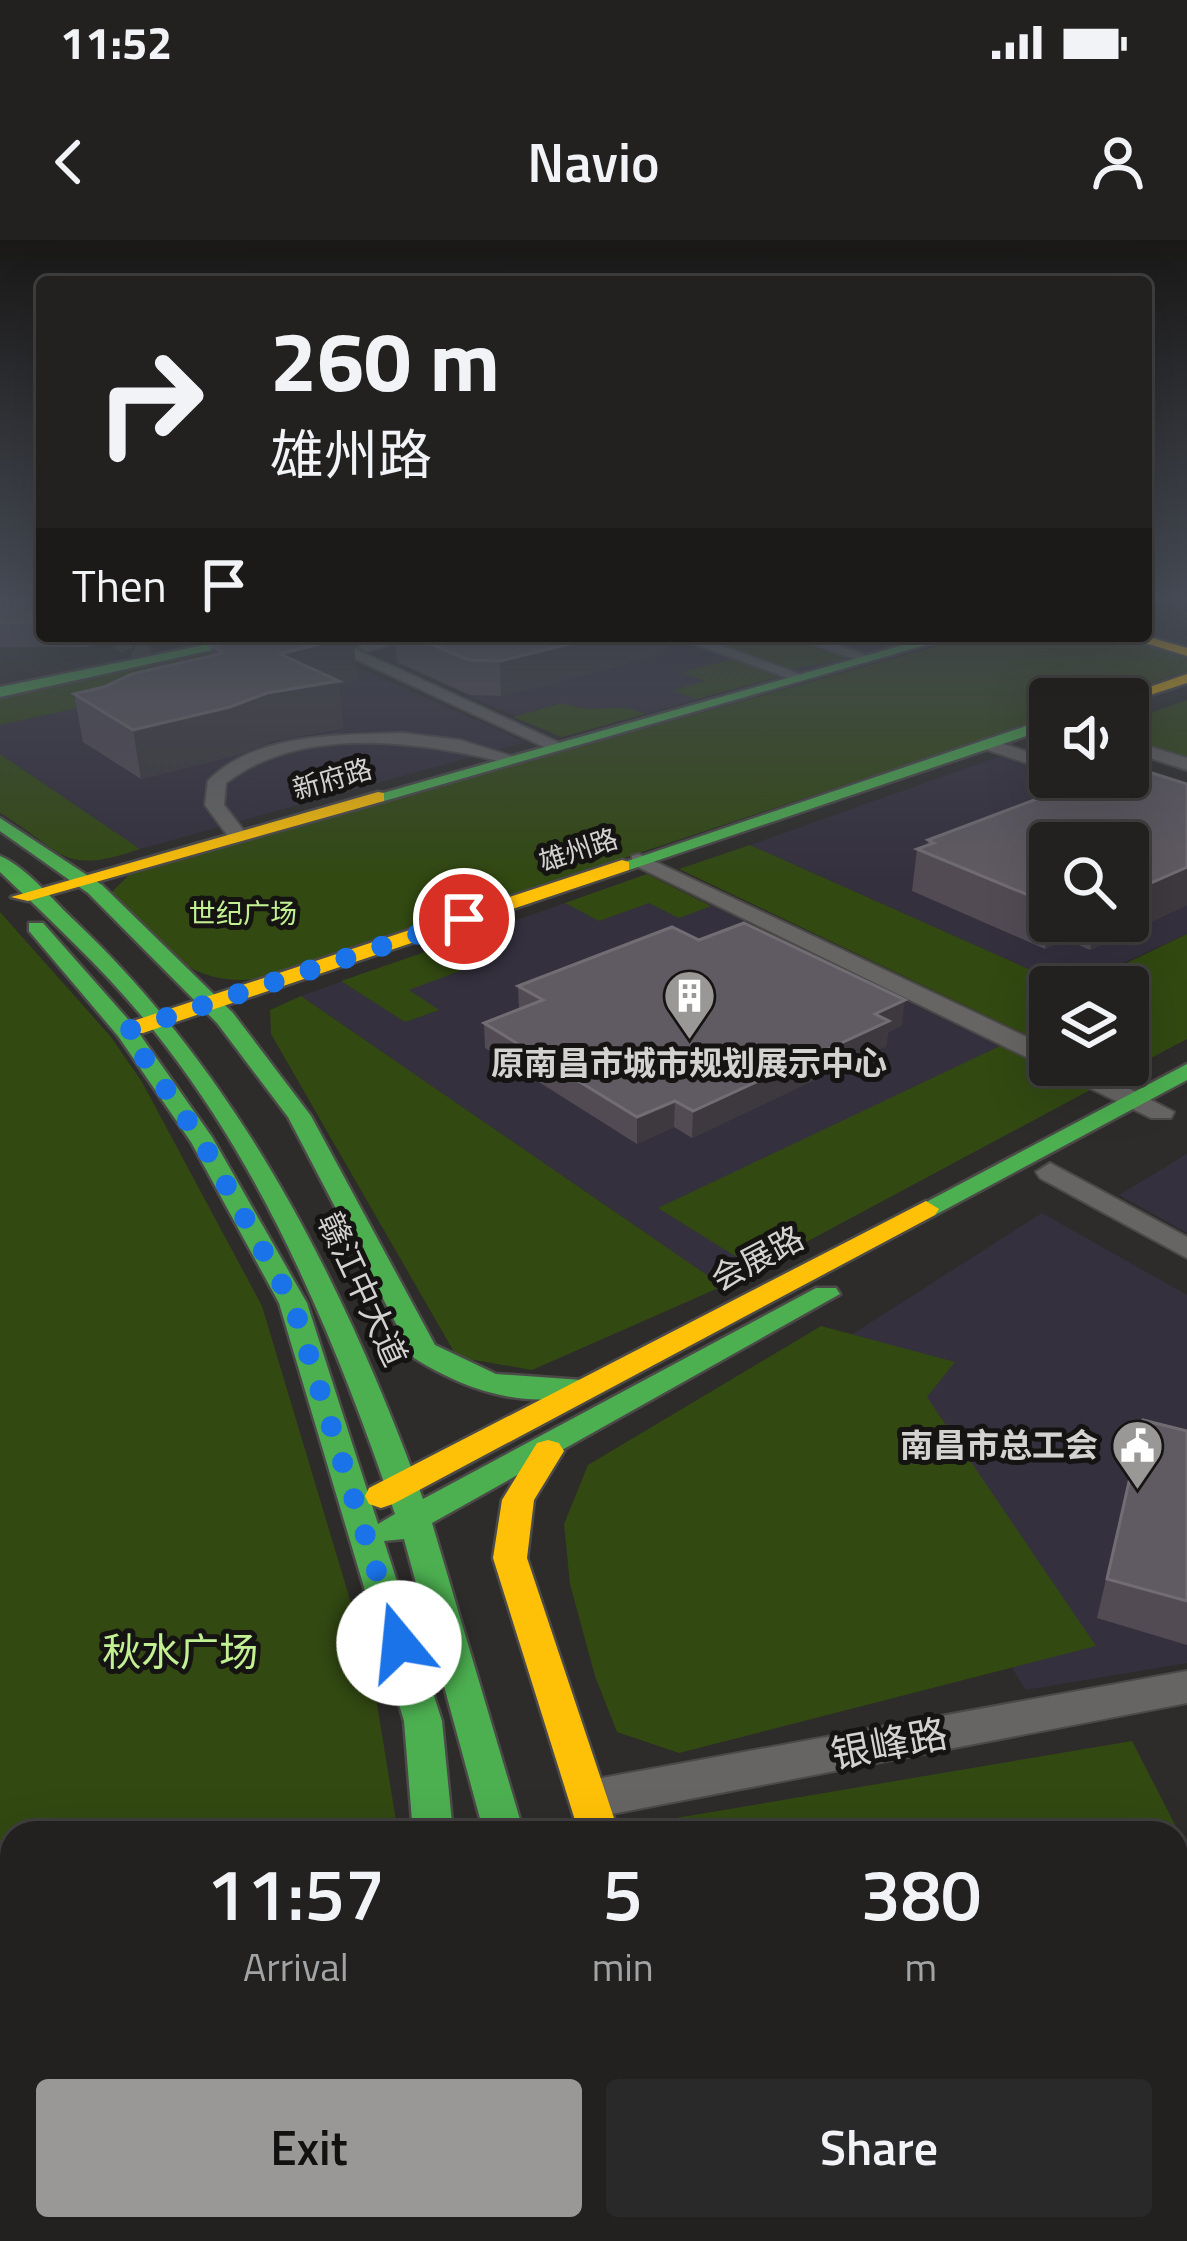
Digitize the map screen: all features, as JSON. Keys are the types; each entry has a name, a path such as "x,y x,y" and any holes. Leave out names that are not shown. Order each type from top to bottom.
{"main road":[{"name":"新府路","path":"4,897 82,880 744,693"},
{"name":"雄州路","path":"126,1031 1029,730"},
{"path":"0,824 82,880 210,1003 299,1116 424,1351 459,1376 487,1387 533,1393 596,1383"},
{"name":"赣江中大道","path":"0,862 131,984 265,1172 312,1257 372,1396 461,1657 501,1821"},
{"path":"4,897 58,948 126,1031 202,1142 293,1304 360,1507 422,1721 433,1821"},
{"name":"会展路","path":"360,1507 1187,1071"},
{"name":"会展路","path":"368,1543 1187,1098"},
{"path":"559,1440 518,1496 510,1525 510,1558 595,1816"}],"street":[{"path":"441,693 557,746"},
{"path":"238,836 217,818 211,800 213,786 224,773 277,751 326,740 386,737 455,744 511,759"},
{"path":"988,744 1029,758"},
{"path":"1149,752 1187,764"},
{"path":"639,860 1029,1048"},
{"path":"1107,1086 1161,1112"},
{"path":"1050,1172 1187,1249"},
{"name":"银峰路","path":"595,1816 1187,1687"}],"shaded area":[{"path":"143,693 416,693 525,742 140,849 0,754 0,725"},
{"path":"463,693 719,693 562,737"},
{"path":"1006,754 1029,762 1029,798 1132,798 1187,817 1187,934 1116,966 1029,969 750,845"},
{"path":"647,874 1029,1060 1029,1086 1090,1090 723,1286 301,996"},
{"path":"1187,1154 1187,1233 1119,1195"},
{"path":"1042,1213 1187,1295 1187,1663 1026,1690 815,1358"}],"green space":[{"path":"17,693 143,693 0,725 0,697"},
{"path":"680,693 717,693 696,699"},
{"name":"世纪广场","path":"770,693 1029,693 1029,724 258,979 232,980 192,968 159,944 110,894 130,874"},
{"path":"1187,700 1187,758 1149,746 1149,714"},
{"path":"563,703 645,714 562,737 513,717"},
{"path":"0,754 140,849 77,860 51,848 0,813"},
{"path":"750,845 1029,969 1029,1036 679,869"},
{"path":"647,874 711,906 679,918 649,903 599,921 565,903"},
{"name":"秋水广场","path":"0,912 111,1037 142,1082 262,1306 372,1673 396,1821 0,1821"},
{"path":"1187,934 1187,1039 1149,1059 1149,966 1121,966"},
{"path":"448,944 481,963 409,990 439,1010 405,1022 341,981"},
{"path":"301,996 723,1286 532,1370 457,1357 271,1034 270,1010"},
{"path":"1000,1046 1029,1060 1029,1086 1090,1090 756,1269 658,1208"},
{"path":"821,1326 955,1362 927,1397 1096,1646 679,1753 617,1732 595,1676 570,1584 564,1524 588,1465"},
{"path":"1132,1741 1173,1821 670,1821"}],"building":[{"path":"77,693 266,693 133,730"},
{"path":"1149,773 1187,784 1187,867 1149,884 1149,822 1029,822 1029,895 917,849 934,843 928,840 1039,798 1149,798"},
{"name":"原南昌市城市规划展示中心","path":"744,923 905,1000 875,1014 889,1021 693,1111 675,1101 637,1117 484,1023 543,1000 518,986 672,927 699,940"},
{"path":"1143,1420 1187,1431 1187,1601 1107,1579"}],"traffic: fast":[{"path":"378,797 746,693"},
{"path":"622,866 1029,730"},
{"path":"0,823 95,889 225,1018 299,1116 424,1351 494,1384 571,1387"},
{"path":"0,862 102,960 173,1039 251,1156 301,1246 345,1340 419,1533 501,1821"},
{"path":"36,927 126,1031 203,1142 293,1303 423,1721 432,1821"},
{"path":"926,1209 1187,1071"},
{"path":"391,1531 826,1294"}],"traffic: slow":[{"path":"21,897 378,797"},
{"path":"135,1028 622,866"},
{"path":"381,1496 926,1209"},
{"path":"548,1451 518,1500 510,1558 595,1821"}],"place":[{"name":"原南昌市城市规划展示中心","path":"689,1042"},
{"name":"南昌市总工会","path":"1137,1491"}],"route":[{"path":"399,1643 293,1304 202,1142 126,1031 464,919"}]}
